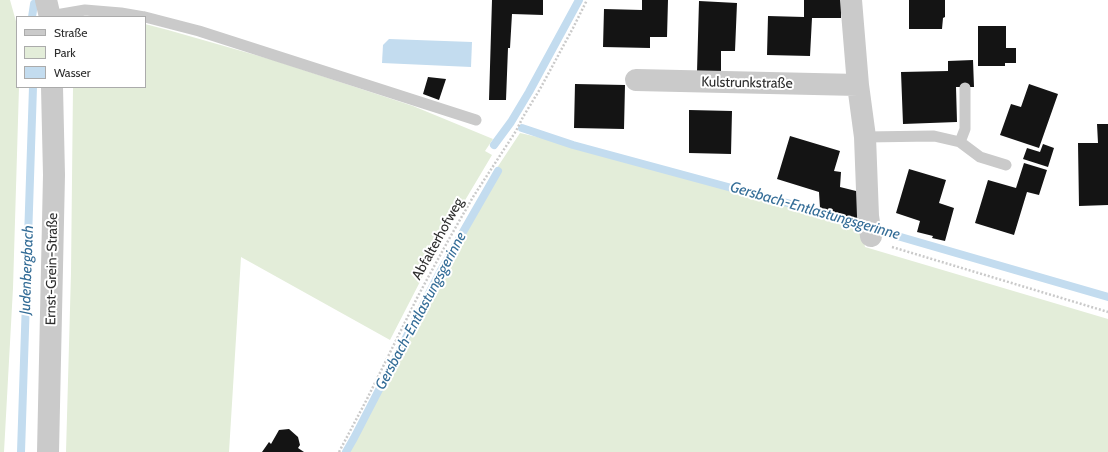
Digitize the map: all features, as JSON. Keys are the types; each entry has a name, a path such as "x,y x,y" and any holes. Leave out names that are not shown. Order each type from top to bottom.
{"street":[{"path":"851,0 858,85 865,137 869,227"},
{"name":"Kulstrunkstraße","path":"636,80 858,85"},
{"name":"Ernst-Grein-Straße","path":"48,452 54,175 52,88"}],"lane":[{"path":"48,11 85,10 121,12 140,16"},
{"path":"146,17 199,31 476,120"},
{"path":"960,142 966,129 965,88"},
{"path":"865,137 934,136 960,142 980,157 1006,165"}],"path":[{"name":"Abfalterhofweg","path":"339,452 418,296 449,239 473,197 516,131 587,0"},
{"path":"869,227 872,241 1108,312"}],"green space":[{"path":"0,0 10,0 16,21 16,88 19,88 13,288 4,452 0,452"},
{"path":"146,24 273,60 413,106 493,139 485,151 492,155 442,239 390,340 241,257 229,452 66,452 71,273 73,88 146,88"},
{"path":"520,133 573,145 861,223 865,247 1108,319 1108,452 346,452 487,183"}],"water":[{"path":"389,39 472,42 471,67 382,63 383,45"}],"building":[{"path":"492,0 543,0 543,15 512,14 510,48 508,48 506,100 489,100"},
{"path":"642,0 668,0 667,37 650,37 650,48 603,47 604,9 642,10"},
{"path":"804,0 841,0 841,18 812,18 810,56 767,55 768,16 804,17"},
{"path":"909,0 945,0 945,17 943,18 942,29 909,29"},
{"path":"699,1 737,3 735,51 721,51 721,73 697,72"},
{"path":"978,26 1006,26 1006,48 1016,48 1016,63 1005,63 1005,66 978,66"},
{"path":"973,60 974,87 956,87 957,122 903,124 901,72 948,71 948,61"},
{"path":"428,77 446,79 439,100 423,94"},
{"path":"575,84 625,85 624,129 574,128"},
{"path":"1029,84 1058,94 1039,148 1000,135 1011,104 1021,107"},
{"path":"689,110 732,111 731,154 689,153"},
{"path":"1097,124 1108,124 1108,205 1079,206 1078,143 1098,143"},
{"path":"790,136 840,151 834,171 841,172 840,187 860,192 862,221 820,208 819,192 777,179"},
{"path":"1043,144 1054,148 1048,167 1023,159 1027,148 1040,152"},
{"path":"1024,163 1047,170 1039,195 1027,192 1014,235 975,223 988,180 1016,188"},
{"path":"909,169 946,180 939,203 954,208 945,241 917,232 920,221 896,213"},
{"path":"289,429 298,437 300,445 298,448 304,452 262,452 269,442 271,444 279,430"}],"waterway":[{"name":"Gersbach-Entlastungsgerinne","path":"494,145 511,122 529,92 579,0"},
{"name":"Judenbergbach","path":"32,16 34,4"},
{"name":"Judenbergbach","path":"21,452 33,88"},
{"name":"Gersbach-Entlastungsgerinne","path":"522,128 573,145 861,223 880,231 1108,297"},
{"name":"Gersbach-Entlastungsgerinne","path":"346,452 440,272 498,171"}]}
